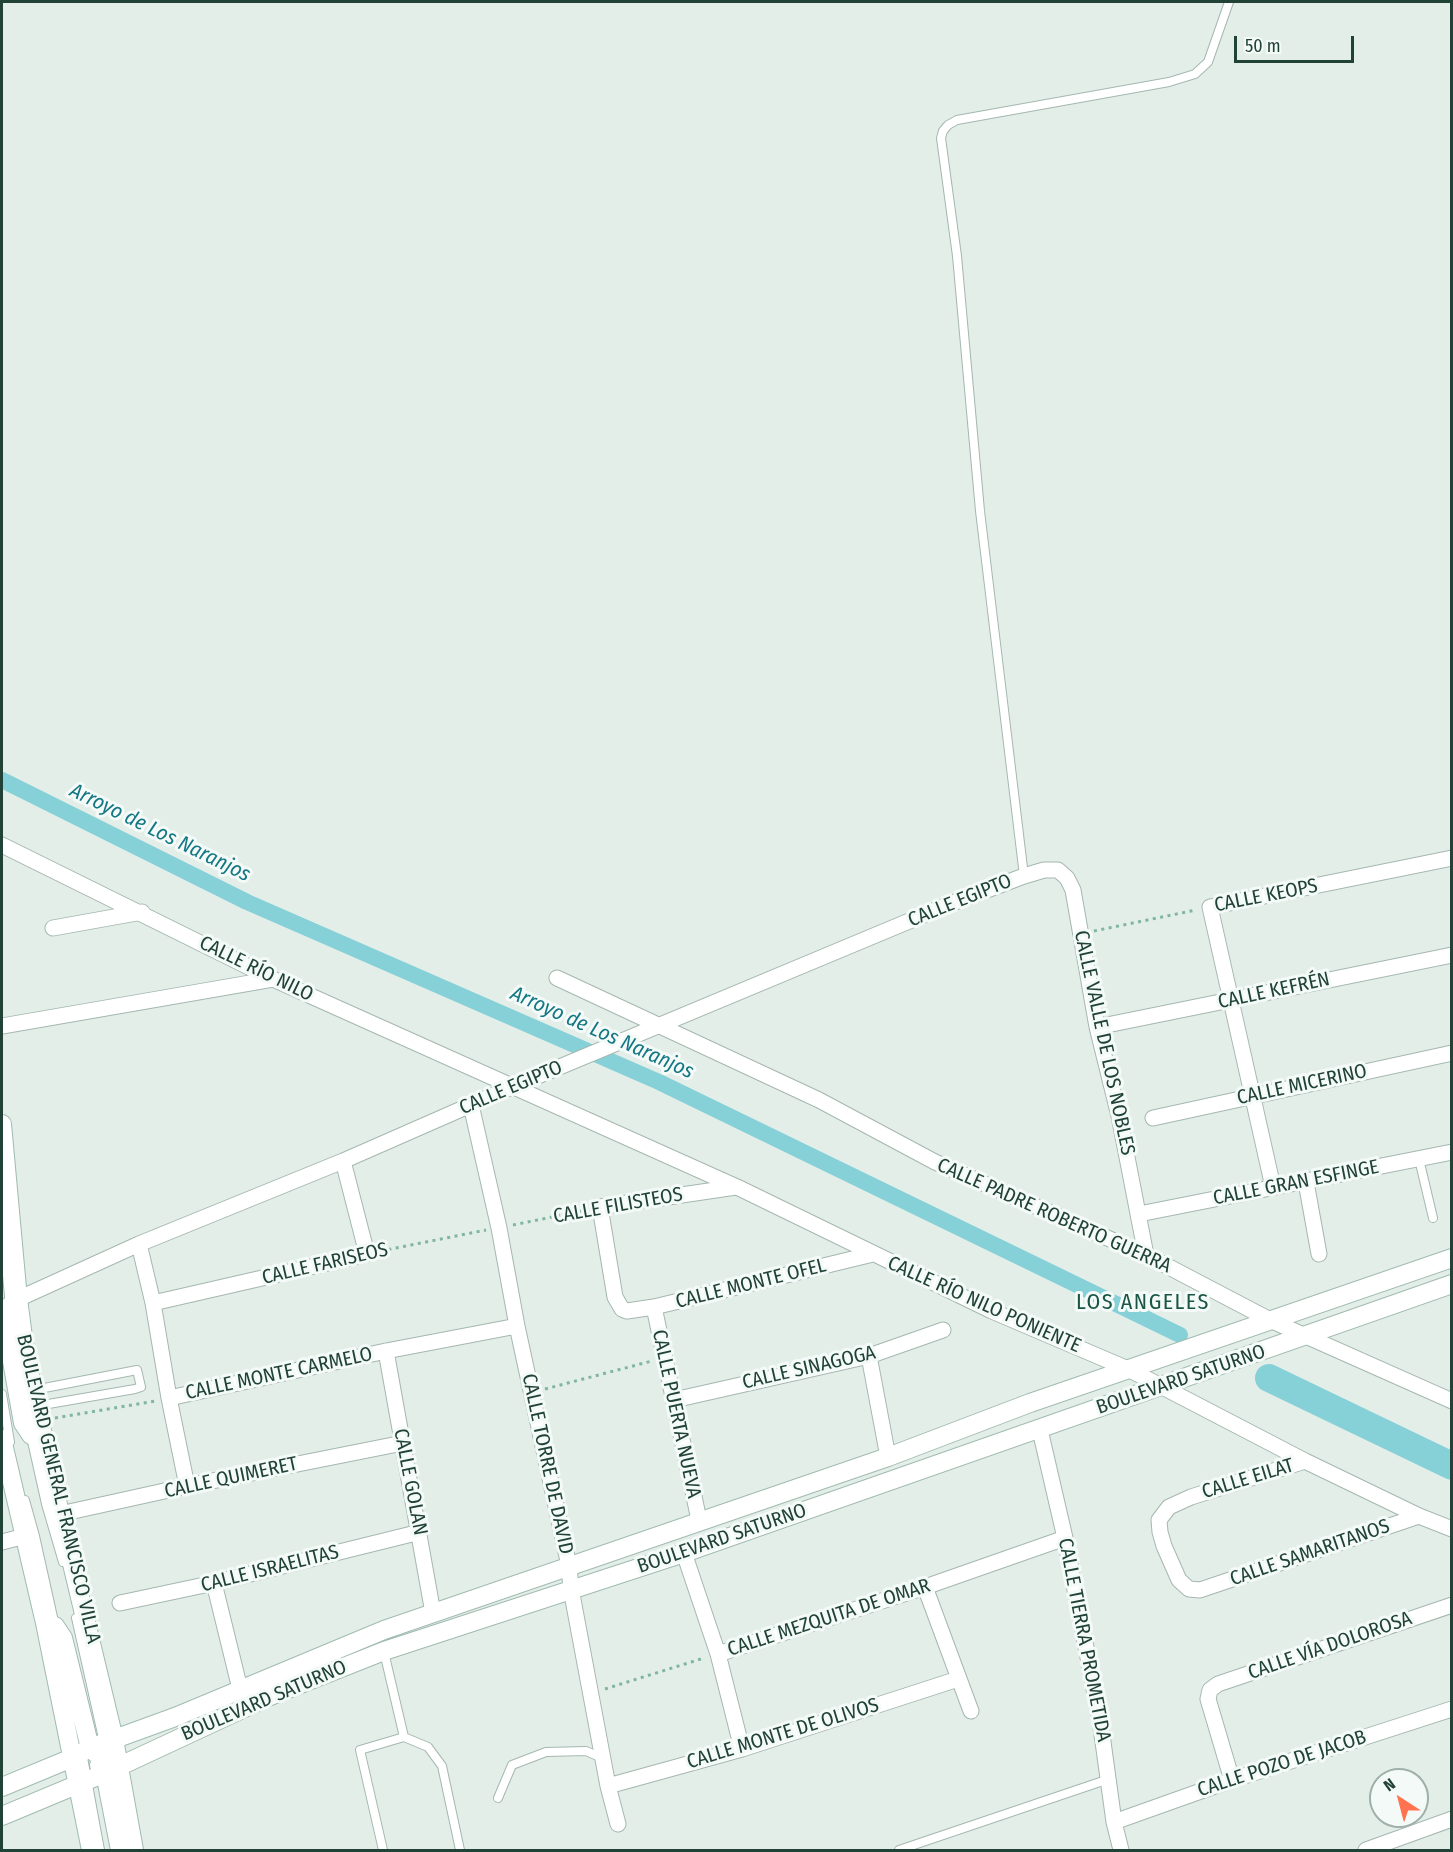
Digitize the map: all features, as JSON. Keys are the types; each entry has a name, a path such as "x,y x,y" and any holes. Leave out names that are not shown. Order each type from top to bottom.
{"street":[{"name":"CALLE RÍO NILO","path":"2,845 142,912 273,979 514,1086"},
{"name":"CALLE KEOPS","path":"1210,907 1452,858"},
{"name":"CALLE VALLE DE LOS NOBLES","path":"1024,876 1044,870 1058,870 1067,878 1072,890 1097,1027 1119,1116 1146,1255"},
{"name":"CALLE EGIPTO","path":"6,1305 139,1244 343,1161 514,1086 950,904 1024,876"},
{"path":"1210,907 1273,1187"},
{"path":"53,928 142,912"},
{"name":"CALLE KEFRÉN","path":"1097,1027 1452,955"},
{"name":"CALLE PADRE ROBERTO GUERRA","path":"557,978 819,1100 934,1162 1146,1255 1272,1321 1452,1401"},
{"path":"2,1026 273,979"},
{"name":"CALLE MICERINO","path":"1153,1118 1452,1053"},
{"name":"CALLE RÍO NILO PONIENTE","path":"514,1086 737,1187 992,1311 1162,1385 1305,1461 1419,1516 1452,1529"},
{"name":"CALLE TORRE DE DAVID","path":"471,1105 568,1566 608,1786 618,1824"},
{"name":"BOULEVARD GENERAL FRANCISCO VILLA","path":"2,1124 6,1305 25,1352 37,1419 60,1514 99,1757 82,1782 91,1851"},
{"name":"CALLE GRAN ESFINGE","path":"1139,1214 1452,1152"},
{"path":"343,1161 367,1254"},
{"path":"1306,1182 1319,1254"},
{"name":"CALLE FILISTEOS","path":"600,1207 737,1187"},
{"name":"CALLE PUERTA NUEVA","path":"600,1207 615,1297 622,1308 627,1311"},
{"path":"139,1244 153,1303 187,1486"},
{"name":"CALLE FARISEOS","path":"153,1303 367,1254"},
{"name":"CALLE MONTE OFEL","path":"627,1311 654,1307 873,1254"},
{"name":"BOULEVARD SATURNO","path":"2,1816 82,1782 99,1757 175,1717 384,1630 888,1456 1030,1403 1452,1258"},
{"name":"BOULEVARD SATURNO","path":"2,1787 99,1757 268,1697 384,1651 571,1588 684,1553 1452,1284"},
{"path":"6,1305 7,1333 23,1423 37,1419"},
{"name":"CALLE PUERTA NUEVA","path":"654,1307 699,1520"},
{"name":"CALLE MONTE CARMELO","path":"169,1398 386,1351 517,1326"},
{"name":"CALLE SINAGOGA","path":"674,1400 869,1356 942,1330"},
{"name":"CALLE GOLAN","path":"386,1351 434,1613"},
{"path":"869,1356 888,1456"},
{"name":"CALLE TIERRA PROMETIDA","path":"1040,1430 1065,1538 1100,1720 1114,1822 1121,1851"},
{"name":"BOULEVARD GENERAL FRANCISCO VILLA","path":"2,1439 25,1536 50,1624 134,1851"},
{"name":"CALLE QUIMERET","path":"60,1514 403,1443"},
{"name":"CALLE EILAT","path":"1200,1590 1189,1589 1179,1580 1160,1532 1159,1520 1163,1513 1177,1502 1305,1461"},
{"name":"CALLE SAMARITANOS","path":"1200,1590 1419,1516"},
{"name":"CALLE ISRAELITAS","path":"120,1603 214,1583 420,1532"},
{"path":"2,1542 25,1536"},
{"name":"CALLE MEZQUITA DE OMAR","path":"718,1654 925,1587 1065,1538"},
{"path":"684,1553 718,1654 742,1749"},
{"path":"214,1583 240,1689"},
{"path":"925,1587 971,1711"},
{"name":"CALLE VÍA DOLOROSA","path":"1232,1780 1208,1699 1210,1690 1218,1683 1451,1607"},
{"name":"CALLE MONTE DE OLIVOS","path":"608,1786 742,1749 958,1679"},
{"name":"CALLE POZO DE JACOB","path":"1114,1822 1232,1780 1452,1709"},
{"path":"99,1757 120,1851"},
{"path":"1366,1851 1452,1819"}],"lane":[{"path":"1024,876 980,511 957,256 941,138 948,125 957,120 1168,82 1195,74 1203,68 1212,53 1229,2"},
{"path":"1419,1159 1433,1218"},
{"path":"2,1222 6,1305"},
{"path":"138,1370 141,1387 37,1419 138,1370"},
{"path":"2,1394 13,1458 35,1536 50,1624"},
{"path":"37,1419 46,1504 66,1575 99,1757 125,1851"},
{"path":"384,1651 404,1737"},
{"path":"383,1851 360,1750 404,1737 428,1747 442,1766 460,1851"},
{"path":"498,1798 512,1765 546,1752 586,1751 603,1759"},
{"path":"899,1851 1109,1779"},
{"path":"82,1782 100,1851"}],"path":[{"name":"CALLE KEOPS","path":"1080,934 1210,907"},
{"name":"CALLE FILISTEOS","path":"498,1228 600,1207"},
{"name":"CALLE FARISEOS","path":"367,1254 498,1228"},
{"path":"531,1392 665,1358"},
{"name":"CALLE MONTE CARMELO","path":"37,1419 169,1398"},
{"name":"CALLE MEZQUITA DE OMAR","path":"592,1693 718,1654"}],"waterway":[{"name":"Arroyo de Los Naranjos","path":"2,780 247,902 659,1082 1180,1335"},
{"path":"1269,1378 1452,1466"}],"district":[{"name":"LOS ANGELES","path":"1143,1303"}]}
